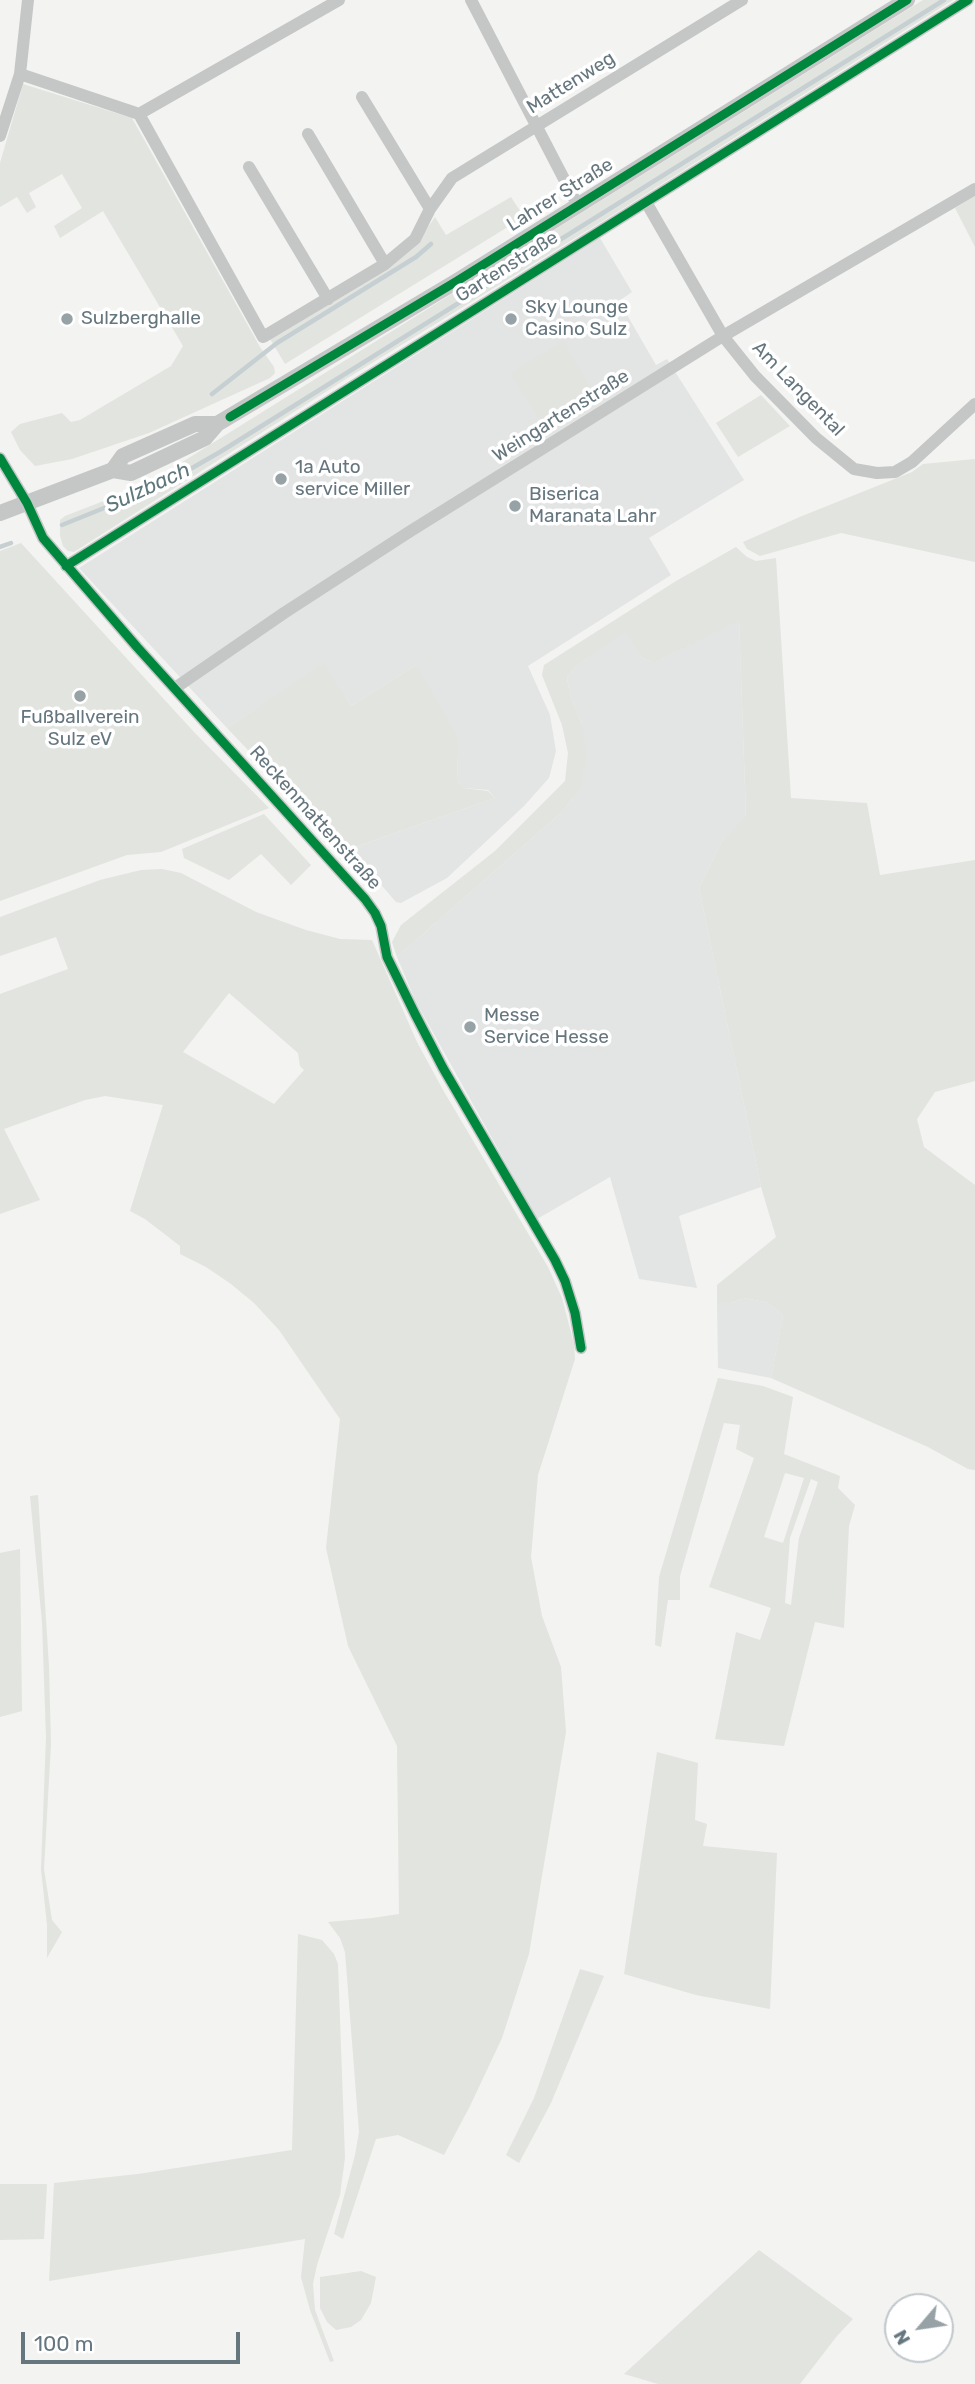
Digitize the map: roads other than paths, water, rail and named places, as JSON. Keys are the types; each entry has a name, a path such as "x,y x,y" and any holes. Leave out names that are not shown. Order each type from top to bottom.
{"street":[{"path":"0,135 20,74 28,0"},
{"path":"20,74 139,114 339,0"},
{"path":"471,0 577,204"},
{"name":"Mattenweg","path":"139,114 263,337 385,264 415,239 430,209 452,178 741,0"},
{"name":"Lahrer Straße","path":"0,513 113,470 131,473 205,438 217,424 457,281 907,0"},
{"name":"Gartenstraße","path":"66,566 968,0"},
{"path":"362,97 430,209"},
{"path":"308,134 385,264"},
{"path":"249,167 328,299"},
{"name":"Weingartenstraße","path":"175,688 409,532 723,335 975,189"},
{"name":"Am Langental","path":"646,202 723,335 755,376 816,438 854,469 877,473 895,472 912,462 975,404"},
{"name":"Reckenmattenstraße","path":"0,458 27,503 43,538 66,566 375,913 382,926 387,957 415,1014 565,1281 575,1313 581,1348"}],"waterway":[{"name":"Sulzbach","path":"62,525 166,483 220,452 944,0"},
{"path":"212,394 277,343 416,257 431,244"},
{"name":"Sulzbach","path":"0,547 11,543"}],"place":[{"name":"Sulzberghalle","path":"67,319"},
{"name":"Sky Lounge Casino Sulz","path":"511,319"},
{"name":"1a Auto service Miller","path":"281,479"},
{"name":"Biserica Maranata Lahr","path":"515,506"},
{"name":"Fußballverein Sulz eV","path":"80,696"},
{"name":"Messe Service Hesse","path":"470,1027"}]}
